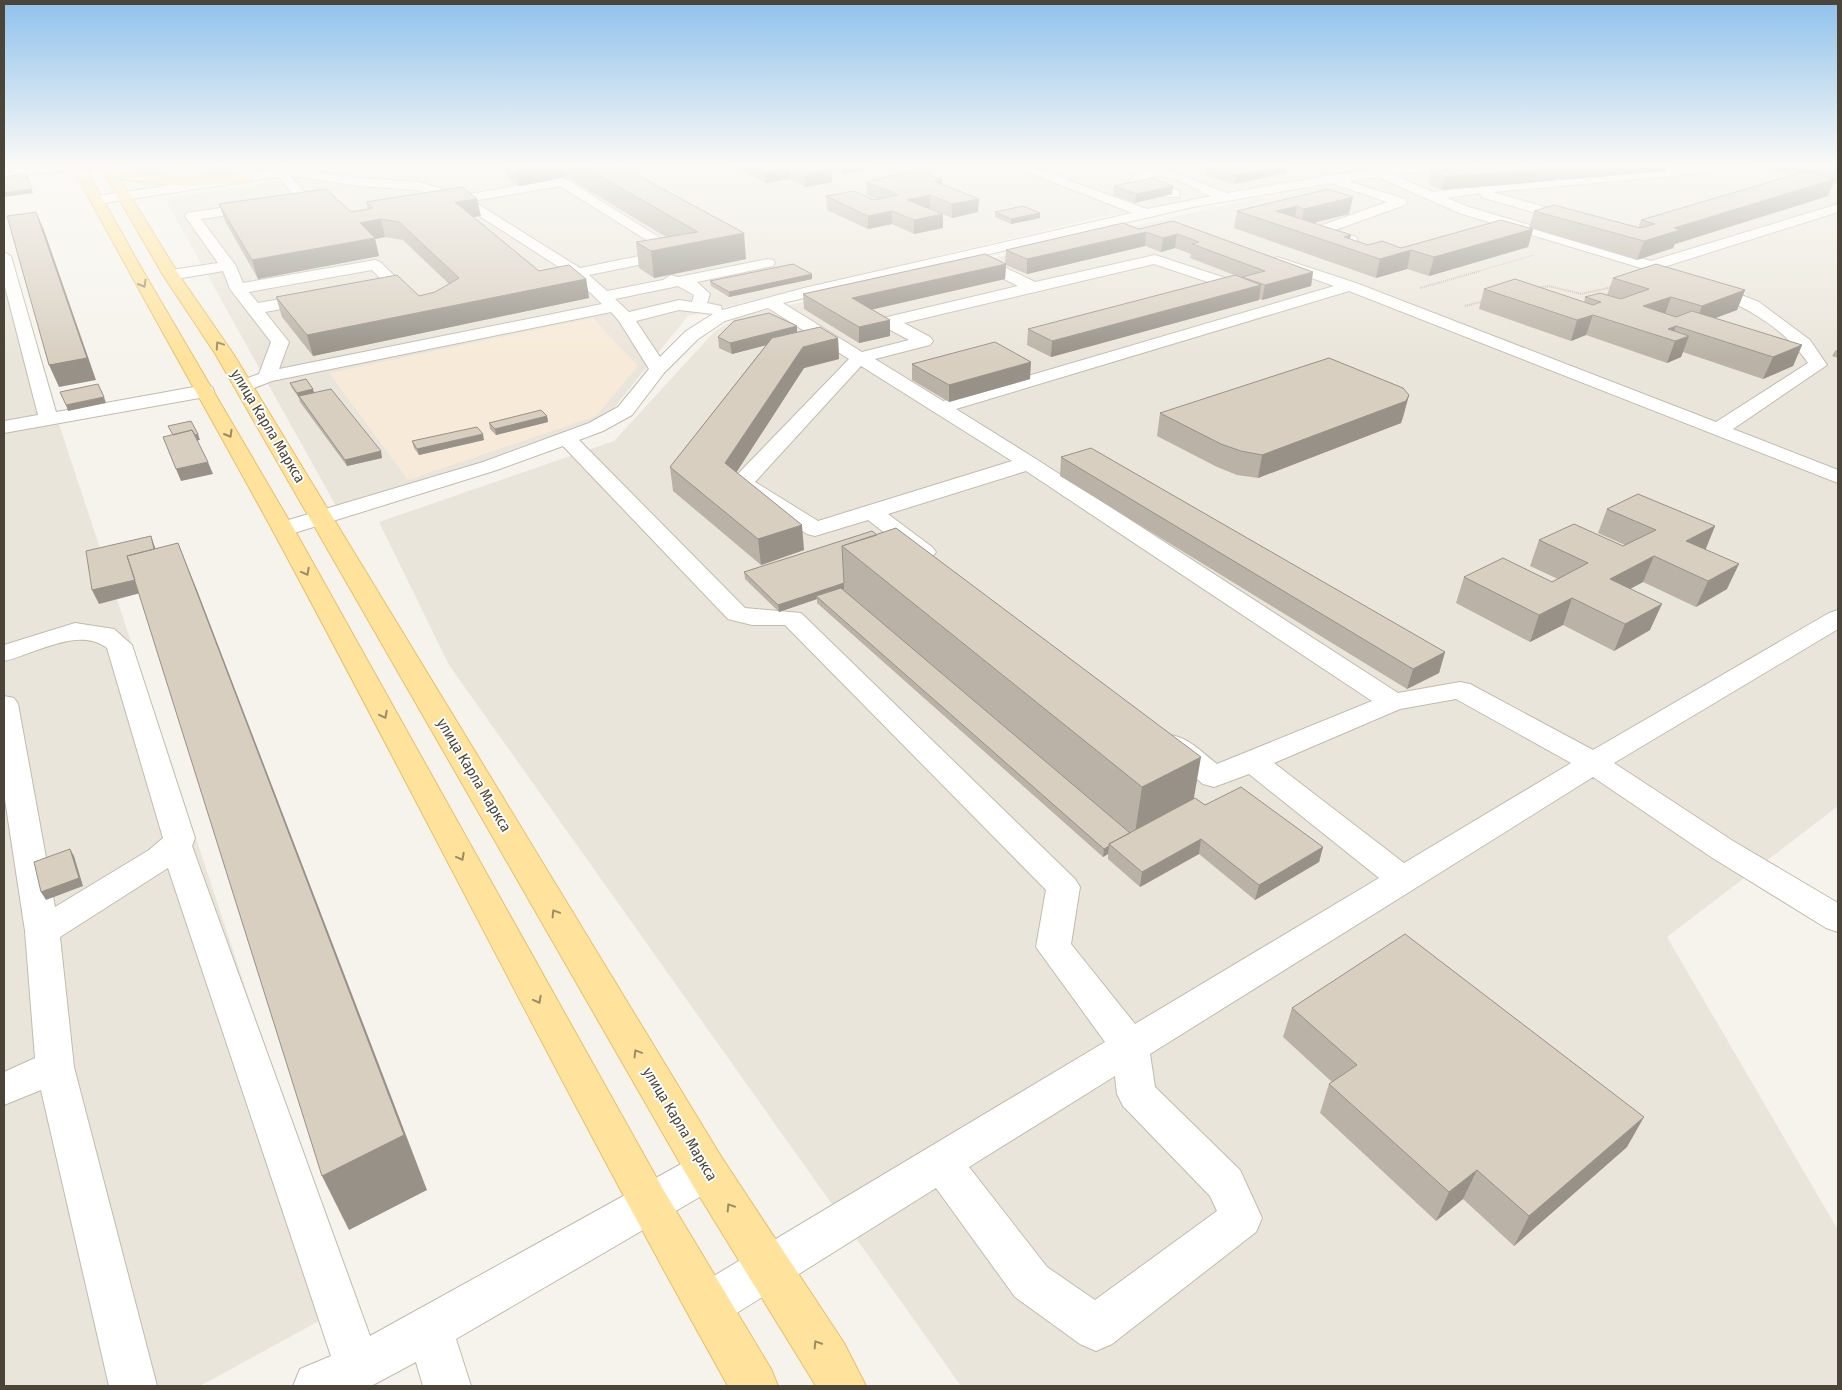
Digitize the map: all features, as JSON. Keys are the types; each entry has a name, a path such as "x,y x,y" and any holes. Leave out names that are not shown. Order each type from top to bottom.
{"main road":[{"path":"112,229 283,529 649,1205 754,1386"},
{"name":"улица Карла Маркса","path":"145,229 171,275 244,386 707,1171 842,1386"}],"street":[{"path":"201,229 228,266 238,289 280,342 267,377"},
{"path":"508,229 578,273 614,307 658,369"},
{"path":"578,273 678,253 639,229"},
{"path":"283,529 490,466 596,427 625,411 658,369 692,335 719,317 770,302 1080,229"},
{"path":"1325,229 1322,230 1360,243"},
{"path":"1479,230 1484,229"},
{"path":"1523,229 1651,266 1771,229"},
{"path":"967,255 1033,287"},
{"path":"4,256 49,420"},
{"path":"1266,257 1350,286 1838,477"},
{"path":"1029,463 815,529 742,483 859,358 924,341 889,322 1154,259 1232,285"},
{"path":"244,386 267,377 614,307 682,281 768,263"},
{"path":"238,289 375,265 394,284 347,292"},
{"path":"171,275 228,266"},
{"path":"590,285 616,280 644,278 682,281 697,288 702,294 698,307"},
{"path":"940,408 1350,286"},
{"path":"1719,430 1818,365 1804,344 1753,305 1726,294"},
{"path":"254,309 329,295"},
{"path":"770,302 1029,463 1393,702"},
{"path":"614,307 679,305 736,311"},
{"path":"4,427 204,391"},
{"path":"567,439 737,614 752,618 792,618 1063,887 1053,947 1130,1046 1137,1094 1225,1183 1241,1218 1096,1328 1031,1282 941,1162"},
{"path":"872,512 942,566"},
{"path":"708,1306 1593,763 1838,618"},
{"path":"4,654 75,631 105,634 119,645 179,838 176,846 42,931"},
{"path":"1152,728 1214,777 1393,702 1460,690 1593,763 1722,849 1838,918"},
{"path":"4,704 42,931 55,1066 133,1386"},
{"path":"1252,761 1403,879"},
{"path":"176,846 358,1368"},
{"path":"4,1089 55,1066"},
{"path":"317,1386 358,1368 430,1329 707,1171"},
{"path":"430,1329 448,1386"}],"path":[{"path":"1526,289 1549,286 1581,294 1620,284"},
{"path":"1462,306 1490,299"}],"shaded area":[{"path":"182,229 1051,229 688,316 609,414 580,429 438,477 336,506"},
{"path":"1122,229 1838,229 1838,806 1667,937 1838,1230 1838,1386 961,1386 449,665 379,522 614,441 715,331 740,316"},
{"path":"4,258 350,1304 200,1386 4,1386"},
{"path":"593,318 638,366 596,416 408,480 329,373"}],"building":[{"path":"11,229 42,229 87,358 49,365"},
{"path":"234,229 366,229 375,238 252,260"},
{"path":"406,229 488,229 539,271 569,265 586,279 307,335 276,297 397,275 419,296 435,292 459,278"},
{"path":"693,229 736,229 744,233 651,251 636,242 698,232"},
{"path":"1098,229 1195,229 1313,272 1265,285 1242,277 1265,271 1192,244 1199,242 1177,234 1163,238 1146,232 1027,259 1006,250"},
{"path":"1290,229 1332,229 1351,235 1344,237 1368,245 1382,241 1401,248 1469,229 1533,229 1434,257 1411,250 1380,259"},
{"path":"1600,229 1680,230 1644,241"},
{"path":"985,254 1006,264 852,298 890,320 859,327 803,294"},
{"path":"793,264 812,274 729,292 710,281"},
{"path":"1656,264 1745,290 1702,306 1671,297 1643,306 1676,317 1692,311 1802,345 1773,357 1676,326 1668,329 1689,336 1675,341 1593,315 1577,320 1484,289 1515,279 1593,305 1601,302 1585,297 1600,293 1621,299 1649,289 1613,278"},
{"path":"1235,275 1261,285 1052,341 1028,329"},
{"path":"769,313 797,326 730,343 718,337 734,321"},
{"path":"820,327 838,338 803,347 725,463 802,525 758,539 670,467 772,338"},
{"path":"995,342 1031,362 949,385 912,364"},
{"path":"1329,358 1403,388 1409,395 1406,401 1262,455 1241,451 1221,444 1160,413"},
{"path":"306,379 313,389 297,393 290,383"},
{"path":"98,384 104,397 66,405 60,392"},
{"path":"331,389 381,451 345,460 299,396"},
{"path":"541,410 547,416 495,429 489,423"},
{"path":"191,421 198,434 195,435 192,430 173,435 168,426"},
{"path":"477,427 483,434 417,449 412,441"},
{"path":"192,430 208,462 176,469 163,437"},
{"path":"1091,448 1445,652 1413,669 1061,457"},
{"path":"1638,494 1715,526 1686,541 1739,564 1708,581 1654,556 1610,579 1662,604 1625,624 1572,598 1539,615 1464,577 1503,558 1552,582 1588,563 1539,540 1574,524 1623,546 1656,530 1607,509"},
{"path":"896,528 1201,757 1142,787 842,546"},
{"path":"872,531 877,535 842,546 844,583 778,605 744,572"},
{"path":"151,536 154,549 127,556 135,580 92,590 86,551"},
{"path":"178,543 404,1135 322,1176 127,556"},
{"path":"841,588 1130,833 1109,844 1104,849 816,596"},
{"path":"1241,787 1323,847 1259,885 1201,839 1142,872 1109,844 1195,798 1205,805"},
{"path":"70,849 79,878 41,892 34,862"},
{"path":"1405,934 1644,1117 1529,1216 1477,1170 1449,1192 1329,1084 1357,1065 1292,1008"}]}
